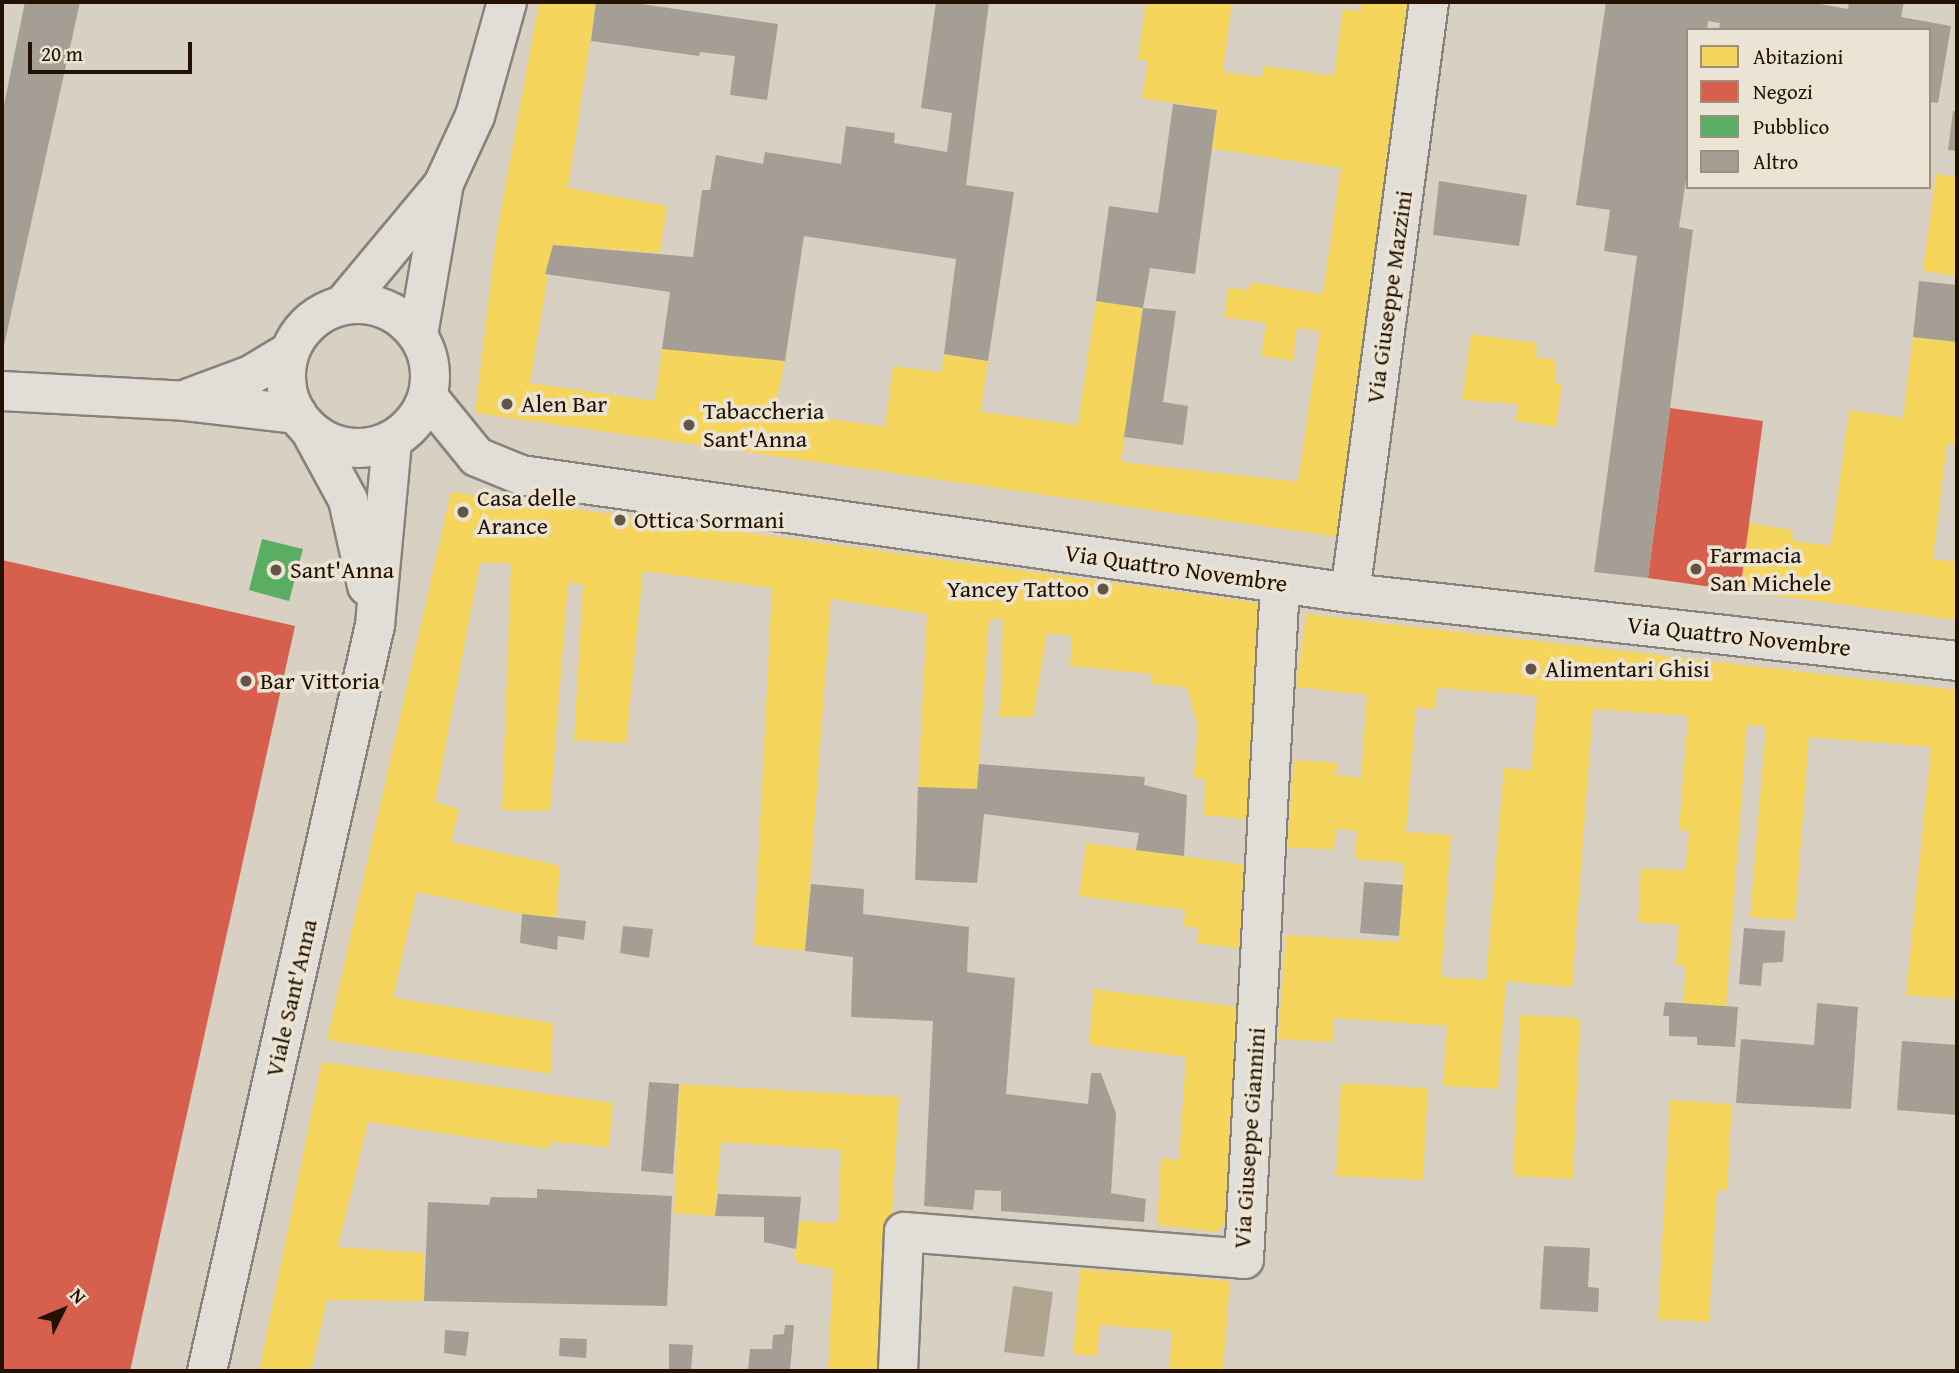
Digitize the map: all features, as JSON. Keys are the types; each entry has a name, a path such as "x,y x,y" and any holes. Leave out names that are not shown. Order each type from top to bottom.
{"street":[{"path":"303,422 286,373 289,352 302,330 321,314 344,304 444,183 475,116 507,2"},
{"name":"Via Giuseppe Mazzini","path":"1350,593 1429,2"},
{"path":"418,335 444,183"},
{"path":"2,391 184,401 303,422 349,448 371,448 408,430 428,397 427,354 418,335 385,309 344,304"},
{"path":"184,401 251,375 289,352"},
{"name":"Via Quattro Novembre","path":"428,397 477,457 521,475 1350,593 1957,661"},
{"name":"Viale Sant'Anna","path":"303,422 348,500 375,625"},
{"name":"Viale Sant'Anna","path":"207,1371 375,625 392,440"},
{"name":"Via Giuseppe Giannini","path":"898,1371 904,1232 1244,1259 1280,583"}],"shaded area":[{"path":"1013,1286 1053,1292 1044,1357 1004,1352"}],"building: Abitazioni":[{"path":"539,2 596,2 568,188 667,206 660,253 553,245 530,383 655,401 662,349 735,354 785,361 774,411 885,427 893,366 941,372 944,354 988,361 981,412 1078,425 1096,301 1143,308 1121,462 1298,482 1320,331 1297,328 1293,361 1261,356 1266,323 1224,317 1228,288 1250,290 1251,282 1323,294 1341,168 1212,149 1217,110 1142,98 1148,61 1138,59 1146,2 1232,2 1223,72 1262,77 1264,66 1334,76 1343,9 1360,11 1362,2 1413,2 1339,537 475,413 496,238"},
{"path":"1936,174 1957,177 1957,276 1923,271"},
{"path":"1471,334 1537,343 1536,357 1555,360 1555,383 1562,384 1556,427 1516,421 1518,404 1462,400"},
{"path":"1913,337 1957,342 1957,445 1947,444 1933,559 1957,562 1957,620 1740,591 1749,523 1792,530 1793,541 1831,546 1849,410 1903,418"},
{"path":"451,492 1266,604 1253,820 1204,815 1205,780 1194,777 1198,727 1187,687 1151,684 1152,674 1070,666 1072,636 1047,633 1033,717 1000,717 1003,619 989,620 977,789 918,787 927,614 831,599 805,951 754,945 772,588 643,571 626,743 574,740 583,584 568,583 550,811 502,810 511,563 480,563 435,802 459,809 451,842 560,866 556,921 417,892 393,998 553,1023 551,1074 327,1040"},
{"path":"1306,614 1957,690 1957,999 1906,995 1931,747 1809,737 1795,920 1750,917 1766,726 1747,725 1726,1007 1683,1003 1686,966 1676,964 1679,925 1638,922 1641,868 1685,871 1689,831 1679,830 1688,716 1593,709 1572,987 1506,981 1498,1089 1443,1086 1447,1026 1334,1018 1333,1042 1278,1039 1286,935 1399,942 1404,863 1355,859 1357,831 1336,829 1334,850 1287,847 1294,760 1337,763 1336,775 1361,778 1367,695 1296,687","holes":["1437,688 1537,696 1531,770 1504,768 1486,980 1441,977 1451,835 1406,832 1416,707 1435,709"]},
{"path":"1086,843 1254,866 1243,949 1197,943 1199,928 1183,926 1186,910 1079,896"},
{"path":"1094,989 1245,1008 1232,1217 1216,1232 1157,1225 1161,1158 1179,1160 1186,1057 1089,1045"},
{"path":"1520,1015 1580,1018 1573,1179 1513,1176"},
{"path":"322,1062 613,1103 609,1147 550,1142 549,1149 368,1122 338,1247 424,1253 424,1301 327,1300 311,1371 259,1371"},
{"path":"1341,1083 1428,1088 1423,1180 1336,1176"},
{"path":"679,1084 899,1097 883,1371 828,1371 833,1269 795,1262 799,1221 838,1223 841,1150 721,1142 715,1216 674,1213"},
{"path":"1670,1100 1732,1104 1727,1191 1717,1190 1709,1322 1658,1319"},
{"path":"1080,1269 1230,1281 1223,1371 1169,1371 1172,1331 1100,1325 1097,1356 1073,1354"}],"building: Negozi":[{"path":"1670,408 1763,421 1740,591 1648,578"},
{"path":"2,560 295,626 130,1371 2,1371"}],"building: Pubblico":[{"name":"Sant'Anna","path":"262,539 303,549 289,601 249,590"}],"building: Altro":[{"path":"25,2 80,2 3,350 2,115"},
{"path":"596,2 628,2 778,24 767,100 730,95 735,56 700,52 699,56 591,41"},
{"path":"936,2 989,2 966,185 1014,192 988,361 944,354 956,259 804,236 785,361 662,349 670,292 545,274 553,245 693,257 702,190 710,190 716,155 763,164 765,152 841,164 846,126 895,133 894,143 947,152 952,113 921,108"},
{"path":"1606,2 1809,2 1848,9 1849,2 1904,2 1901,17 1951,26 1938,103 1931,102 1931,28 1719,28 1720,23 1708,21 1707,28 1686,28 1686,180 1679,227 1693,230 1648,578 1594,572 1637,256 1604,251 1610,210 1576,205"},
{"path":"1173,104 1217,110 1195,274 1150,268 1143,308 1096,301 1109,206 1158,213"},
{"path":"1953,111 1957,112 1957,151 1948,150"},
{"path":"1439,181 1527,195 1519,246 1433,235"},
{"path":"1919,281 1957,285 1957,342 1913,337"},
{"path":"1143,308 1176,311 1163,402 1188,406 1183,445 1124,437"},
{"path":"979,764 1145,777 1144,785 1187,795 1184,856 1136,850 1139,833 984,814 977,883 915,880 918,787 977,789"},
{"path":"1364,882 1403,885 1399,936 1360,933"},
{"path":"811,884 864,889 863,914 969,927 967,972 1015,978 1006,1094 1088,1104 1091,1073 1101,1073 1116,1113 1111,1193 1146,1199 1144,1222 1001,1211 1001,1191 975,1190 973,1210 924,1206 933,1021 851,1017 853,957 805,951"},
{"path":"522,914 586,921 584,940 558,936 557,950 520,943"},
{"path":"623,926 653,929 649,958 620,953"},
{"path":"1744,928 1785,931 1783,962 1763,963 1761,986 1739,984"},
{"path":"1665,1002 1738,1007 1735,1047 1697,1045 1697,1037 1669,1036 1669,1016 1663,1016"},
{"path":"1817,1003 1858,1007 1851,1109 1736,1103 1741,1039 1814,1045"},
{"path":"1902,1041 1957,1045 1957,1115 1897,1110"},
{"path":"649,1082 679,1084 673,1174 641,1171"},
{"path":"537,1189 672,1196 667,1306 424,1301 428,1202 489,1205 491,1197 537,1198"},
{"path":"718,1194 801,1197 796,1249 764,1242 764,1217 715,1216"},
{"path":"1544,1246 1590,1248 1588,1287 1599,1288 1598,1312 1540,1309"},
{"path":"785,1325 794,1325 790,1371 748,1371 750,1349 772,1349 773,1335 784,1334"},
{"path":"445,1330 469,1332 466,1356 444,1353"},
{"path":"560,1338 587,1339 586,1358 559,1356"},
{"path":"669,1344 693,1345 691,1371 669,1371"}],"place":[{"name":"Alen Bar","path":"507,404"},
{"name":"Tabaccheria Sant'Anna","path":"689,425"},
{"name":"Casa delle Arance","path":"463,512"},
{"name":"Ottica Sormani","path":"620,520"},
{"name":"Farmacia San Michele","path":"1696,569"},
{"name":"Sant'Anna","path":"276,570"},
{"name":"Yancey Tattoo","path":"1103,589"},
{"name":"Alimentari Ghisi","path":"1531,669"},
{"name":"Bar Vittoria","path":"246,681"}]}
